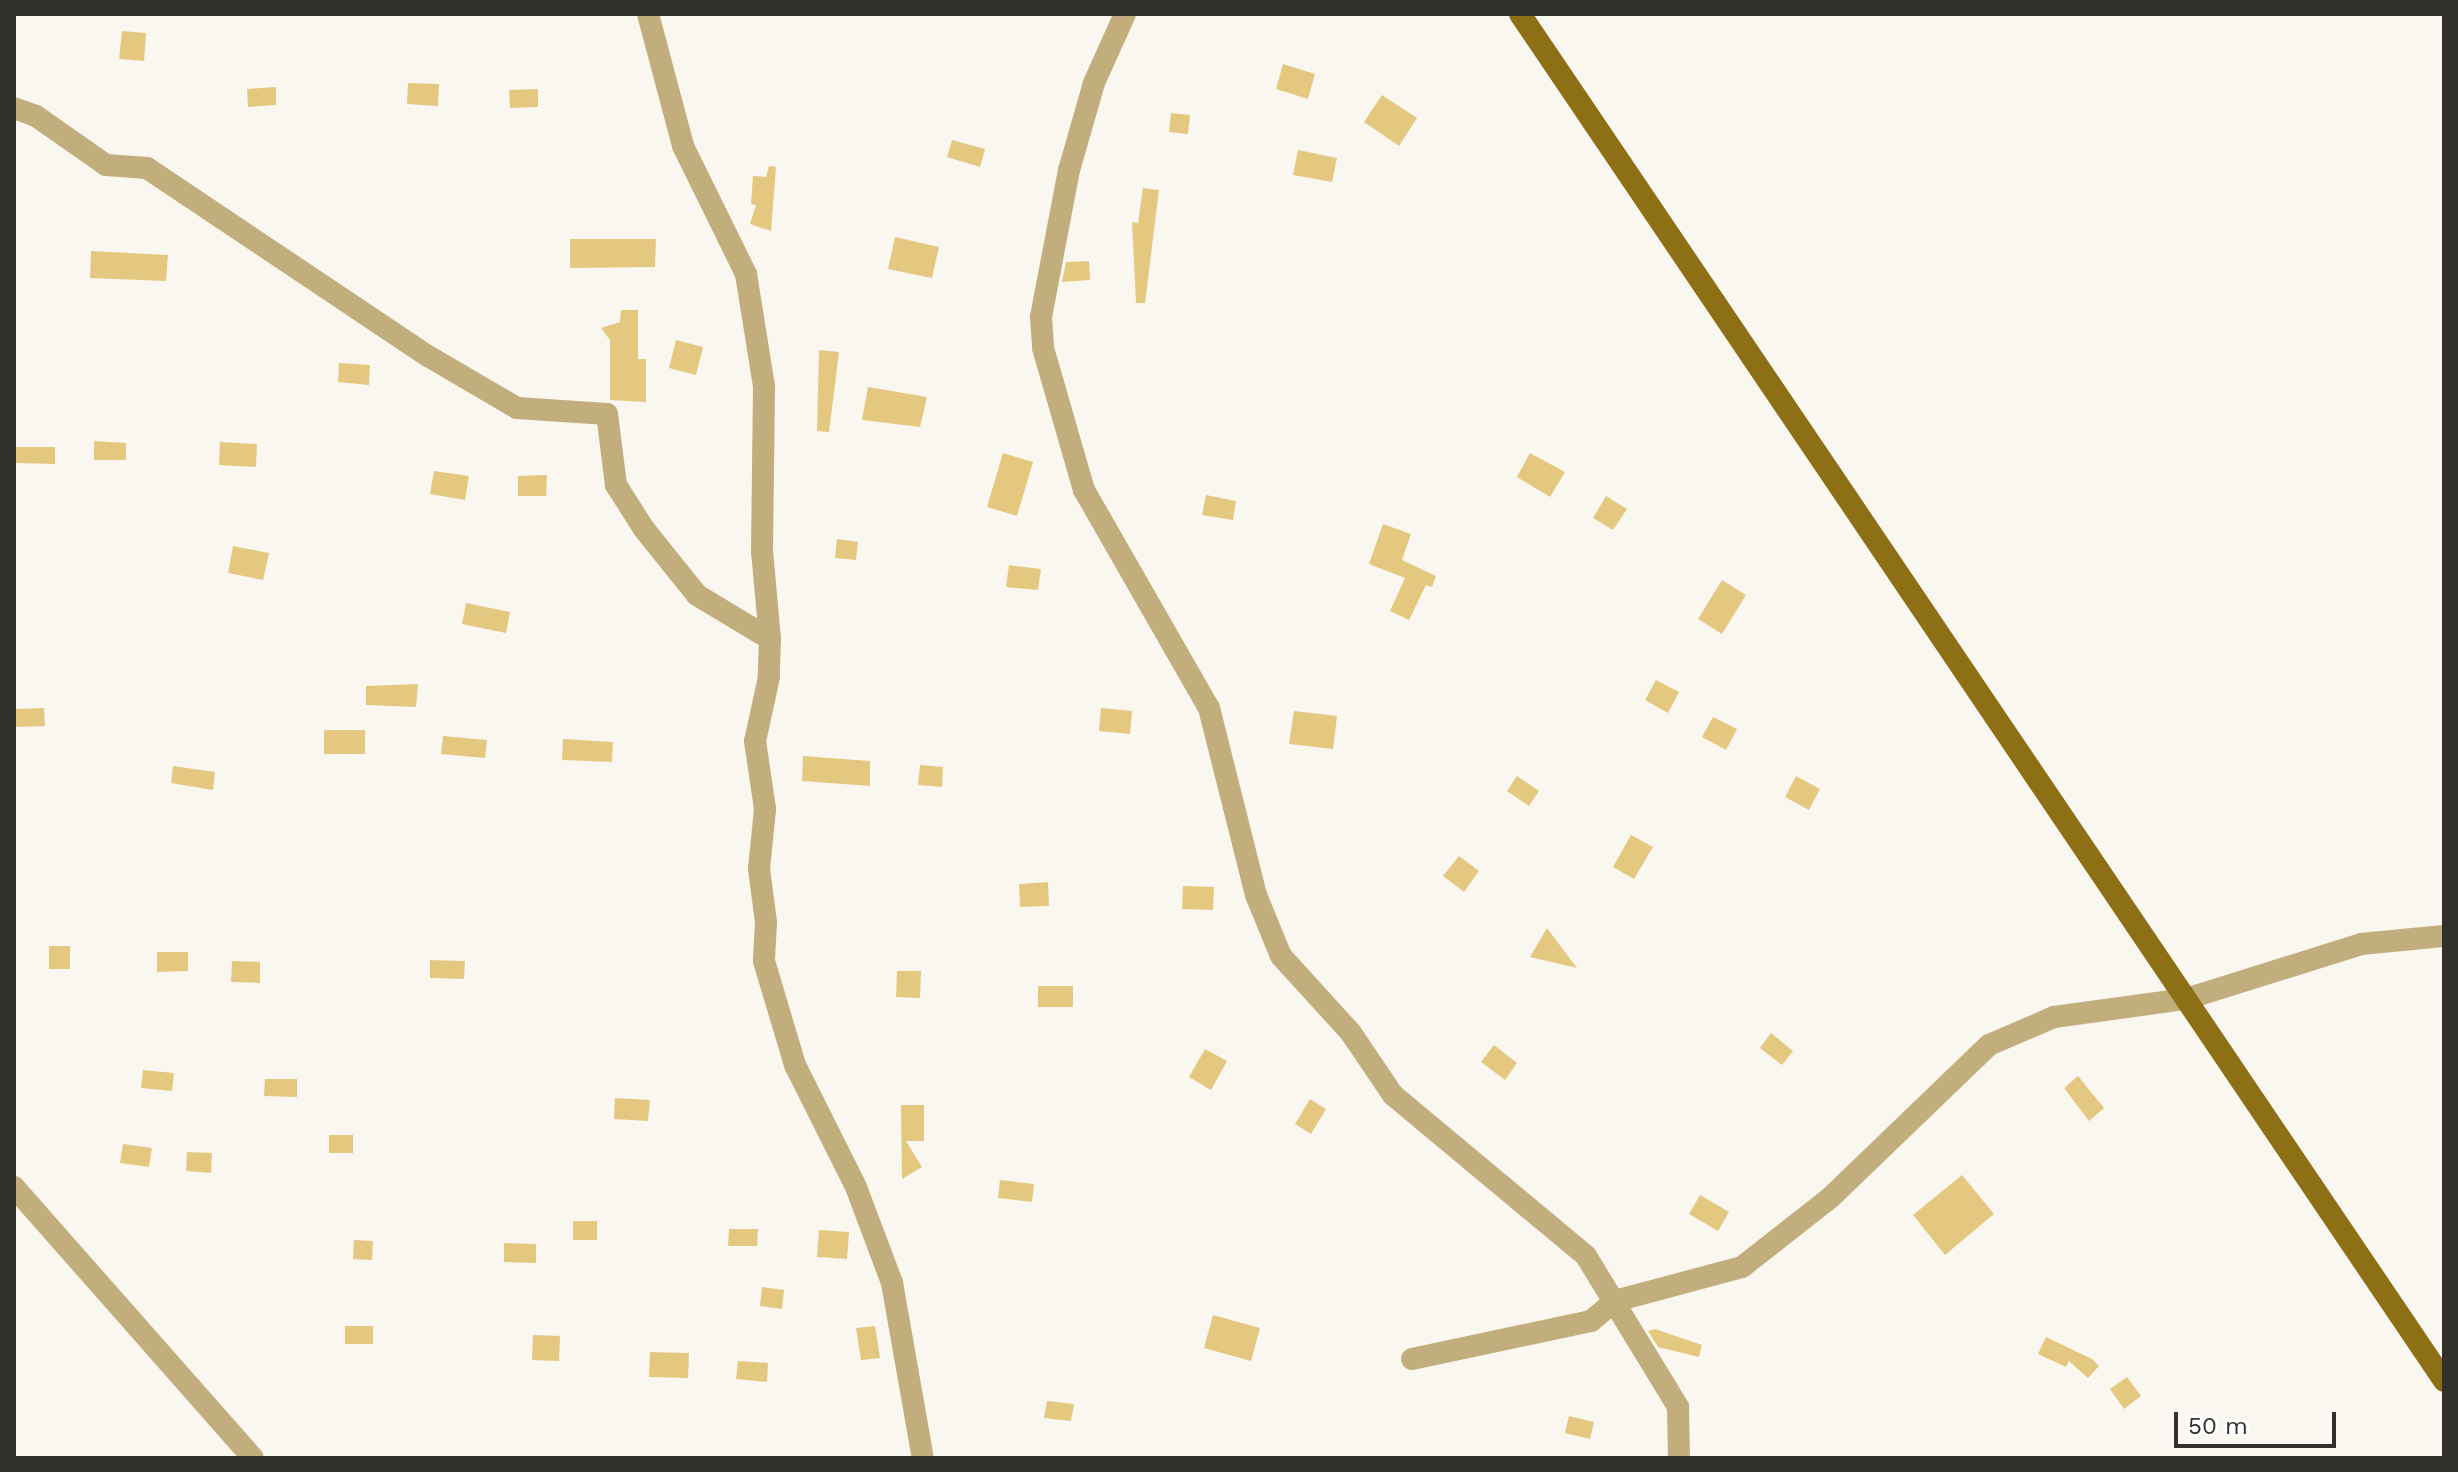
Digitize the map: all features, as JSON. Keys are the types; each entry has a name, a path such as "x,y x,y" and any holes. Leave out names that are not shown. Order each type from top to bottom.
{"main road":[{"path":"1520,14 2444,1381"}],"street":[{"path":"648,14 683,146 746,274 764,387 762,551 770,639 769,677 755,741 765,809 759,869 766,922 764,961 795,1065 856,1187 892,1283 923,1458"},
{"path":"1125,14 1094,83 1069,170 1041,317 1043,348 1084,490 1209,708 1256,895 1281,956 1351,1033 1393,1095 1586,1256 1678,1407 1679,1458"},
{"path":"14,108 36,116 106,165 147,168 428,356 517,408 607,414 616,485 644,529 697,595 770,639"},
{"path":"1412,1359 1591,1321 1615,1301 1742,1267 1830,1198 1989,1045 2054,1017 2186,999 2361,944 2444,936"},
{"path":"14,1187 253,1458"}],"building":[{"path":"122,31 146,33 144,61 119,59"},
{"path":"1283,64 1315,74 1308,99 1276,89"},
{"path":"408,83 439,84 438,106 407,104"},
{"path":"276,87 276,105 248,107 247,89"},
{"path":"538,89 538,107 510,108 509,90"},
{"path":"1382,95 1417,118 1399,146 1364,122"},
{"path":"1171,113 1190,115 1188,134 1169,132"},
{"path":"952,140 985,149 980,167 947,157"},
{"path":"1298,150 1337,158 1332,182 1293,175"},
{"path":"769,166 776,167 771,231 750,224 756,205 751,204 753,176 766,177"},
{"path":"1143,188 1159,190 1145,303 1136,303 1132,222 1138,223"},
{"path":"895,237 939,247 932,278 888,269"},
{"path":"570,239 656,239 655,267 570,268"},
{"path":"91,251 168,255 166,281 90,278"},
{"path":"1089,261 1090,280 1062,282 1066,262"},
{"path":"621,310 638,310 638,359 646,359 646,402 610,400 610,340 601,328 620,322"},
{"path":"676,340 703,347 696,375 669,368"},
{"path":"819,350 839,352 829,432 817,431"},
{"path":"339,363 370,365 369,385 338,382"},
{"path":"868,387 927,397 920,427 862,420"},
{"path":"94,441 126,443 126,460 94,460"},
{"path":"220,442 257,444 256,467 219,465"},
{"path":"14,447 55,447 55,464 14,463"},
{"path":"1003,453 1033,462 1017,516 987,507"},
{"path":"1530,453 1565,472 1550,497 1517,477"},
{"path":"434,471 469,476 465,500 430,494"},
{"path":"547,475 546,496 518,496 518,476"},
{"path":"1206,495 1236,501 1233,520 1202,515"},
{"path":"1606,496 1627,509 1613,530 1593,518"},
{"path":"1383,524 1411,534 1402,560 1436,576 1432,587 1426,585 1409,620 1390,611 1405,578 1369,564"},
{"path":"837,539 858,542 856,560 835,558"},
{"path":"233,546 269,553 263,580 228,573"},
{"path":"1009,565 1041,569 1038,590 1006,587"},
{"path":"1722,580 1746,595 1722,634 1698,619"},
{"path":"466,603 510,612 506,633 462,624"},
{"path":"1656,680 1679,692 1668,713 1645,700"},
{"path":"418,684 416,707 366,705 366,686"},
{"path":"44,708 45,726 14,727 14,709"},
{"path":"1101,708 1132,711 1130,734 1099,731"},
{"path":"1294,711 1337,716 1333,749 1289,744"},
{"path":"1713,717 1737,729 1726,750 1702,737"},
{"path":"324,730 365,730 365,754 324,754"},
{"path":"443,736 487,740 485,758 441,754"},
{"path":"563,739 613,742 612,762 562,760"},
{"path":"803,756 870,761 870,786 802,781"},
{"path":"920,765 943,767 942,787 918,785"},
{"path":"173,766 215,772 213,790 171,783"},
{"path":"1517,776 1539,791 1529,806 1507,791"},
{"path":"1796,776 1820,789 1809,810 1785,797"},
{"path":"1631,835 1653,847 1634,879 1613,867"},
{"path":"1459,856 1479,871 1464,892 1443,876"},
{"path":"1048,882 1049,906 1020,907 1019,884"},
{"path":"1183,886 1214,887 1213,910 1182,909"},
{"path":"1547,928 1577,968 1530,957"},
{"path":"49,946 70,946 70,969 49,969"},
{"path":"157,952 188,952 188,971 157,972"},
{"path":"430,960 465,961 464,979 430,978"},
{"path":"232,961 260,962 260,983 231,982"},
{"path":"897,971 921,971 920,998 896,997"},
{"path":"1038,986 1073,986 1073,1007 1038,1007"},
{"path":"1771,1033 1793,1051 1782,1065 1760,1048"},
{"path":"1494,1045 1517,1063 1505,1080 1481,1062"},
{"path":"1205,1049 1227,1061 1211,1090 1189,1077"},
{"path":"143,1070 174,1073 172,1091 141,1088"},
{"path":"2078,1076 2104,1108 2089,1121 2064,1088"},
{"path":"265,1079 297,1079 297,1097 264,1096"},
{"path":"615,1098 650,1100 648,1121 614,1119"},
{"path":"1310,1099 1326,1109 1311,1134 1295,1124"},
{"path":"901,1105 924,1105 924,1141 906,1141 922,1167 902,1179"},
{"path":"329,1135 353,1135 353,1153 329,1153"},
{"path":"123,1144 152,1148 149,1167 120,1163"},
{"path":"187,1152 212,1153 211,1173 186,1171"},
{"path":"1962,1175 1994,1214 1945,1255 1913,1215"},
{"path":"1000,1180 1034,1184 1032,1202 998,1198"},
{"path":"1700,1195 1729,1212 1718,1231 1689,1214"},
{"path":"573,1221 597,1221 597,1240 573,1240"},
{"path":"729,1229 758,1229 757,1246 728,1246"},
{"path":"819,1230 849,1232 847,1259 817,1257"},
{"path":"354,1240 373,1241 372,1260 353,1259"},
{"path":"504,1243 536,1244 536,1263 504,1262"},
{"path":"762,1287 784,1290 782,1309 760,1306"},
{"path":"1213,1315 1260,1328 1251,1361 1204,1348"},
{"path":"345,1326 373,1326 373,1344 345,1344"},
{"path":"875,1326 880,1358 861,1360 856,1328"},
{"path":"1655,1329 1702,1345 1699,1357 1658,1347 1648,1331"},
{"path":"533,1335 560,1336 559,1361 532,1360"},
{"path":"2046,1337 2092,1359 2099,1366 2088,1378 2069,1361 2066,1367 2038,1354"},
{"path":"650,1352 689,1353 688,1378 649,1377"},
{"path":"738,1361 768,1363 767,1382 736,1379"},
{"path":"2127,1377 2141,1396 2124,1409 2110,1389"},
{"path":"1047,1401 1074,1404 1071,1421 1044,1418"},
{"path":"1569,1416 1594,1422 1590,1439 1565,1433"}]}
